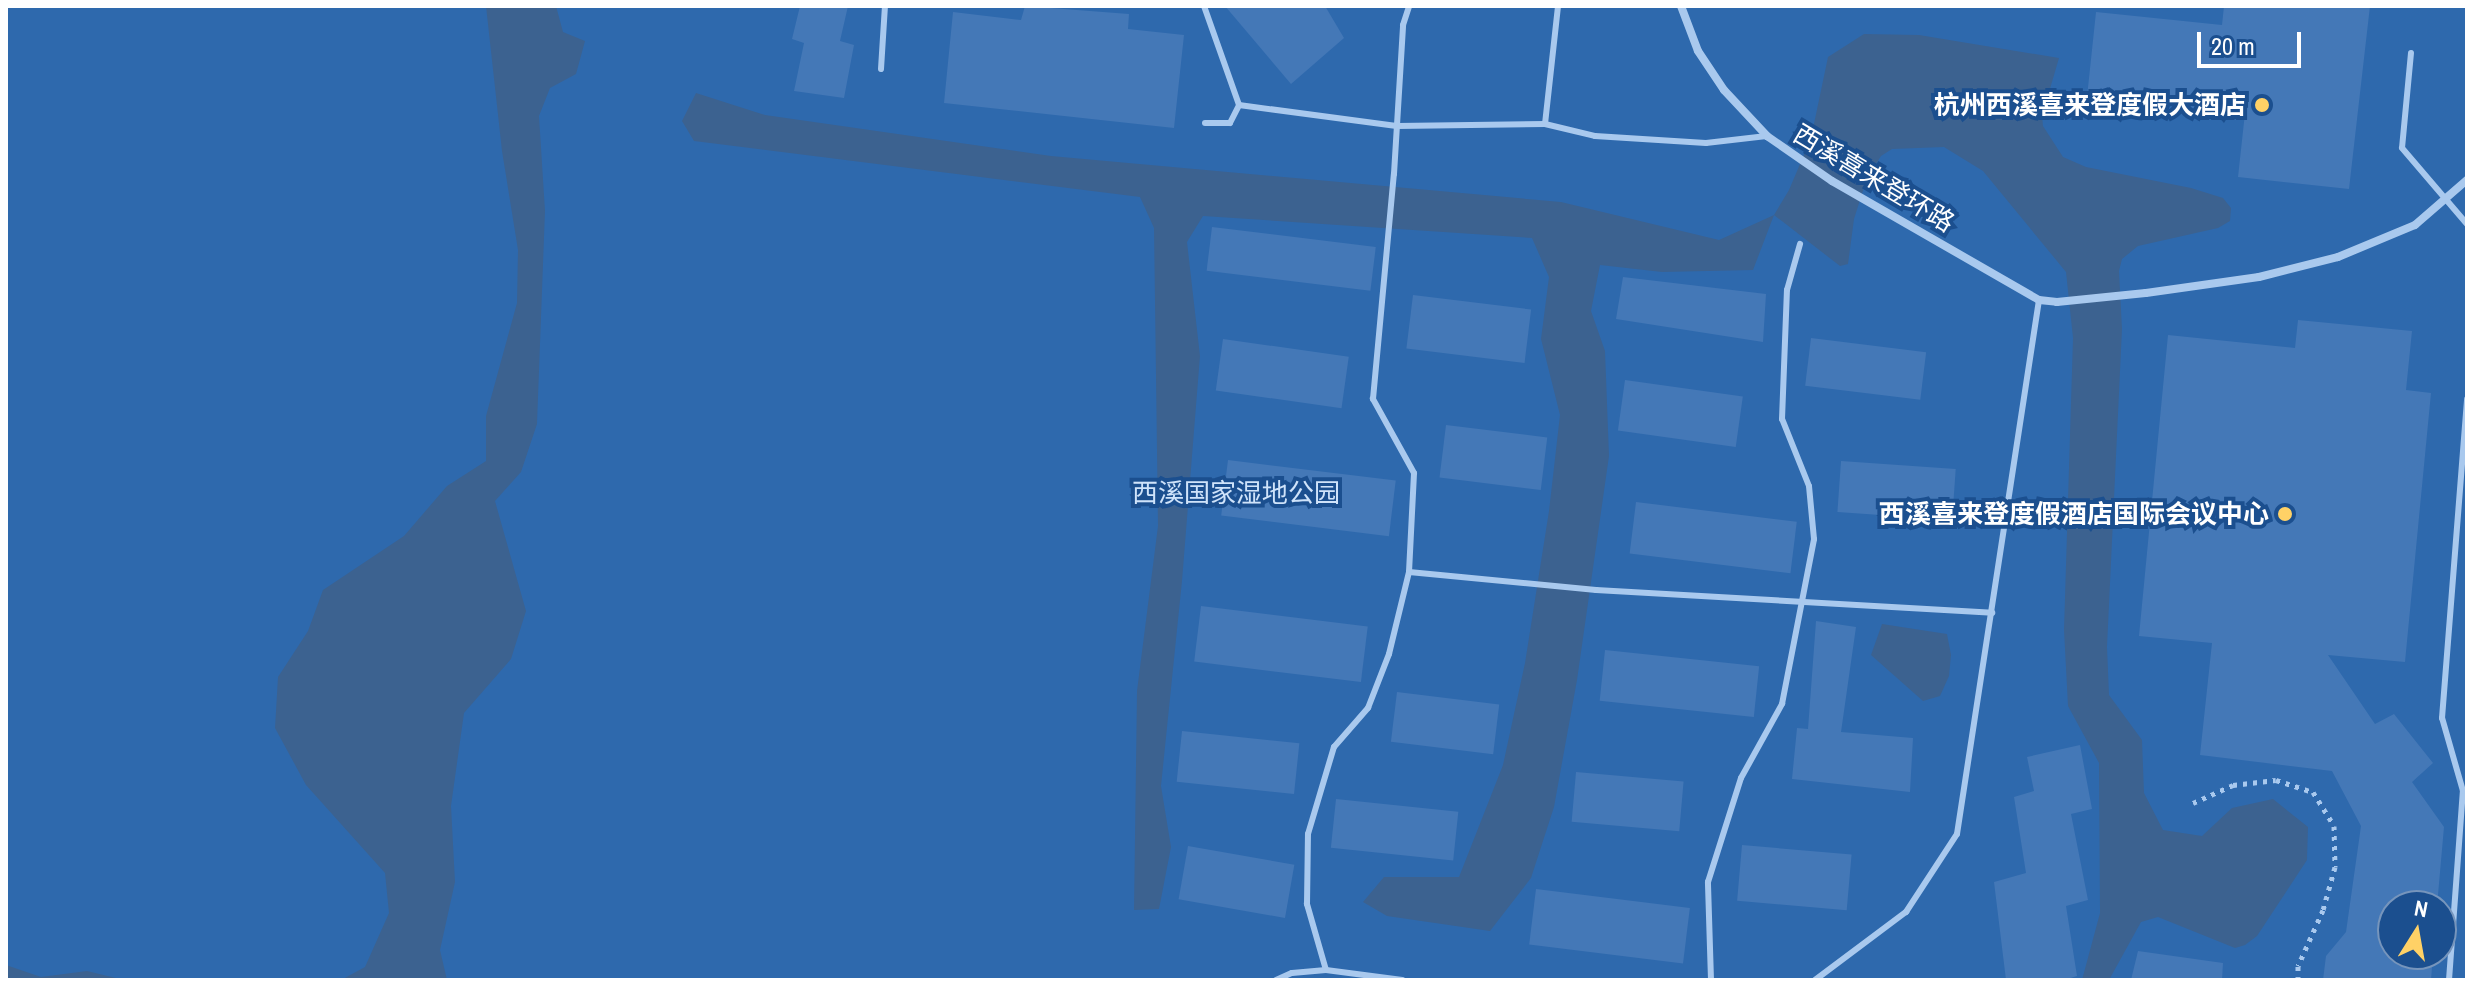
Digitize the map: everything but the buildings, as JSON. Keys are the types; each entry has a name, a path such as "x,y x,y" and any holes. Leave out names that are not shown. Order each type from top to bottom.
{"street":[{"name":"西溪喜来登环路","path":"1681,6 1698,51 1724,90 1767,136 1832,181 2039,300 2057,302 2146,293 2259,277 2338,257 2415,225 2449,199"},
{"path":"2449,199 2467,180"}],"lane":[{"path":"881,69 885,6"},
{"path":"1204,6 1239,105 1230,123 1205,123"},
{"path":"1326,970 1307,904 1308,834 1334,747 1368,708 1389,654 1409,572 1414,473 1373,399 1394,174 1403,25 1409,6"},
{"path":"1545,124 1558,6"},
{"path":"2411,53 2402,148 2449,199 2467,224"},
{"path":"1239,105 1397,126 1545,124 1595,136 1706,143 1767,136"},
{"path":"1711,980 1708,882 1741,778 1782,704 1814,539 1809,486 1782,419 1787,290 1800,244"},
{"path":"1815,980 1906,912 1957,834 2039,300"},
{"path":"2449,980 2463,791 2442,718 2467,399"},
{"path":"1409,572 1596,590 1992,613"},
{"path":"1276,980 1292,973 1326,970 1402,980"}],"path":[{"path":"2193,803 2233,785 2276,780 2313,792 2334,826 2335,867 2323,910 2298,966 2298,980"}],"green space":[{"name":"西溪国家湿地公园","path":"6,6 2467,6 2467,980 6,980"}],"shaded area":[{"path":"486,6 556,6 563,32 585,41 576,74 550,88 539,116 545,211 537,424 521,472 495,501 526,611 511,659 464,713 451,806 455,882 440,950 447,980 341,980 365,967 389,913 385,873 306,785 275,728 278,677 308,631 323,590 404,536 447,486 486,461 486,416 517,303 518,250 502,151"},
{"path":"1864,34 1919,35 2059,58 2042,116 2043,126 2063,157 2086,167 2191,188 2223,198 2231,208 2230,221 2218,228 2138,246 2122,259 2119,271 2122,329 2107,647 2109,695 2142,740 2144,793 2163,830 2202,836 2232,808 2273,799 2308,827 2307,860 2257,936 2245,945 2235,948 2158,917 2141,922 2109,980 2082,980 2100,913 2099,763 2068,706 2064,630 2073,338 2066,272 1983,171 1944,147 1892,149 1881,156 1867,178 1854,219 1848,264 1840,266 1774,215 1789,190 1811,138 1828,57"},
{"path":"696,93 765,115 1051,156 1561,202 1719,240 1774,215 1753,270 1662,272 1600,265 1591,311 1605,351 1609,456 1577,680 1554,807 1531,878 1490,931 1387,916 1363,902 1384,877 1459,877 1503,765 1525,663 1549,511 1560,415 1541,339 1549,277 1532,238 1203,216 1187,242 1200,356 1161,786 1171,847 1159,909 1134,910 1137,691 1158,526 1154,228 1140,197 694,141 682,121"},
{"path":"1882,624 1947,634 1951,655 1949,676 1940,696 1923,701 1871,655"},
{"path":"6,965 41,977 87,971 124,980 6,980"}],"place":[{"name":"杭州西溪喜来登度假大酒店","path":"2262,105"},
{"name":"西溪喜来登度假酒店国际会议中心","path":"2285,514"}]}
